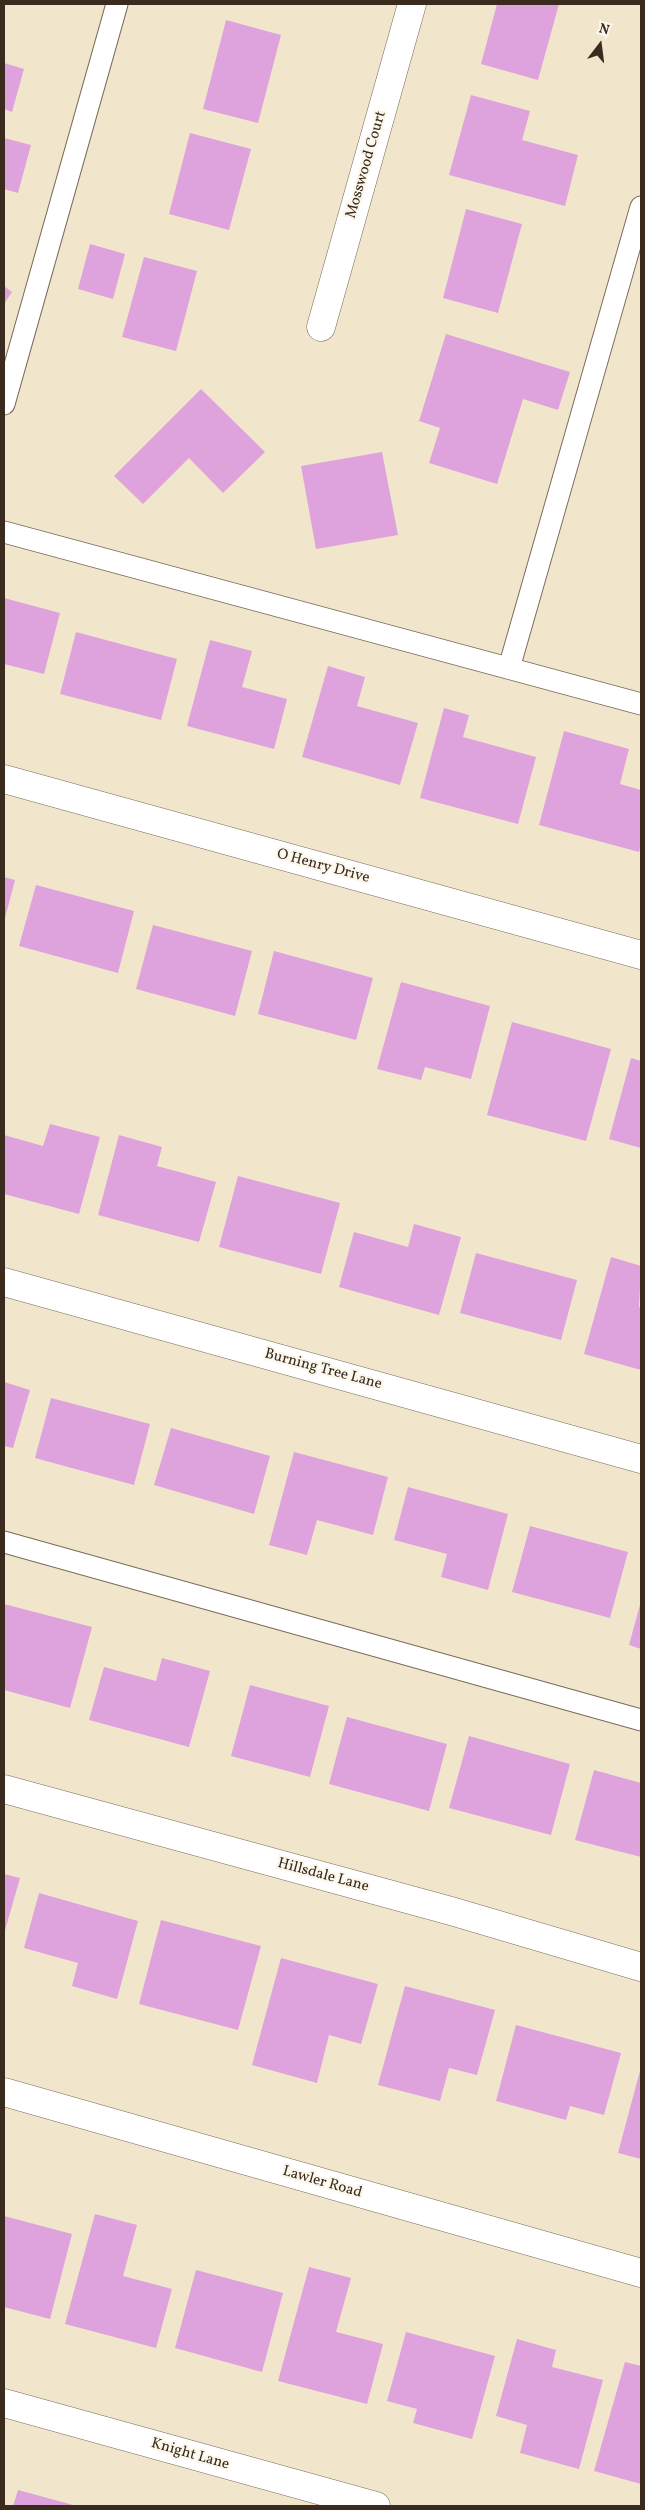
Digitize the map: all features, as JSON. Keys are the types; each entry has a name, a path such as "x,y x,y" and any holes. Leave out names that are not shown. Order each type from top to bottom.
{"street":[{"name":"Mosswood Court","path":"321,327 412,4"},
{"name":"O Henry Drive","path":"4,780 641,955"},
{"name":"Burning Tree Lane","path":"4,1282 641,1460"},
{"name":"Hillsdale Lane","path":"4,1789 451,1911 641,1967"},
{"name":"Lawler Road","path":"4,2092 641,2273"},
{"name":"Knight Lane","path":"4,2403 376,2506"}],"lane":[{"path":"4,404 117,4"},
{"path":"509,668 641,207"},
{"path":"4,532 641,704"},
{"path":"4,1542 641,1720"}],"building":[{"path":"497,4 559,4 538,80 481,64"},
{"path":"226,20 281,35 258,123 203,109"},
{"path":"4,63 24,69 12,112 4,109"},
{"path":"471,95 530,111 522,140 578,155 565,206 449,175"},
{"path":"190,133 251,149 229,230 169,214"},
{"path":"4,138 31,145 18,193 4,189"},
{"path":"466,209 522,224 498,313 443,298"},
{"path":"90,244 125,254 113,299 78,289"},
{"path":"144,257 197,271 176,351 122,337"},
{"path":"4,286 12,292 4,304"},
{"path":"446,334 570,372 558,410 523,399 497,484 429,463 440,428 419,421"},
{"path":"201,389 265,452 223,493 189,458 143,504 114,476"},
{"path":"382,452 398,535 316,549 301,466"},
{"path":"4,598 60,613 44,674 4,664"},
{"path":"76,632 177,659 161,720 60,694"},
{"path":"210,640 252,651 242,687 287,699 274,749 187,726"},
{"path":"328,666 365,677 357,706 418,723 400,785 302,757"},
{"path":"444,708 469,715 463,737 536,757 518,824 420,798"},
{"path":"564,731 629,749 620,784 641,790 641,844 639,852 539,825"},
{"path":"4,877 15,880 4,922"},
{"path":"36,885 134,911 118,973 19,946"},
{"path":"153,925 252,951 235,1016 136,989"},
{"path":"274,951 373,978 356,1040 258,1014"},
{"path":"401,982 490,1006 471,1079 425,1067 421,1080 377,1069"},
{"path":"512,1022 611,1049 586,1141 487,1115"},
{"path":"631,1058 641,1061 641,1148 609,1139"},
{"path":"50,1124 100,1137 79,1214 4,1194 4,1135 43,1146"},
{"path":"119,1135 162,1147 157,1166 216,1182 199,1242 98,1215"},
{"path":"238,1176 340,1203 321,1274 219,1247"},
{"path":"414,1224 461,1237 439,1315 339,1287 354,1232 408,1247"},
{"path":"476,1253 577,1280 561,1340 460,1313"},
{"path":"611,1257 641,1266 639,1307 641,1308 641,1370 584,1354"},
{"path":"4,1382 30,1390 13,1448 4,1446"},
{"path":"51,1398 150,1424 134,1485 35,1458"},
{"path":"171,1428 270,1456 254,1514 154,1485"},
{"path":"294,1452 388,1477 373,1535 317,1520 307,1555 269,1545"},
{"path":"408,1487 508,1514 488,1590 441,1577 447,1554 394,1540"},
{"path":"530,1526 628,1552 610,1618 512,1592"},
{"path":"641,1601 641,1649 629,1645"},
{"path":"4,1604 92,1627 70,1708 4,1690"},
{"path":"162,1658 210,1671 189,1747 89,1720 104,1667 156,1681"},
{"path":"250,1685 329,1706 310,1777 231,1756"},
{"path":"347,1717 447,1744 429,1811 329,1784"},
{"path":"469,1736 570,1764 551,1835 449,1808"},
{"path":"594,1770 641,1783 641,1857 575,1840"},
{"path":"4,1874 20,1878 4,1934"},
{"path":"39,1893 138,1921 117,1999 72,1986 78,1963 24,1948"},
{"path":"161,1920 261,1946 238,2030 139,2004"},
{"path":"281,1958 378,1984 361,2044 329,2035 317,2083 252,2065"},
{"path":"405,1986 495,2010 477,2075 449,2068 440,2101 378,2085"},
{"path":"516,2025 621,2053 604,2115 570,2106 566,2120 496,2101"},
{"path":"641,2067 641,2159 618,2153"},
{"path":"95,2214 137,2225 123,2276 172,2289 156,2348 65,2324"},
{"path":"4,2216 72,2234 50,2319 4,2307"},
{"path":"309,2267 351,2278 336,2332 383,2344 367,2404 278,2381"},
{"path":"196,2270 283,2293 262,2372 175,2348"},
{"path":"406,2332 495,2356 472,2439 413,2423 417,2409 387,2401"},
{"path":"517,2339 556,2350 552,2367 603,2380 579,2469 520,2453 527,2425 496,2416"},
{"path":"625,2362 641,2366 641,2484 594,2471"},
{"path":"18,2490 77,2506 13,2506"}]}
